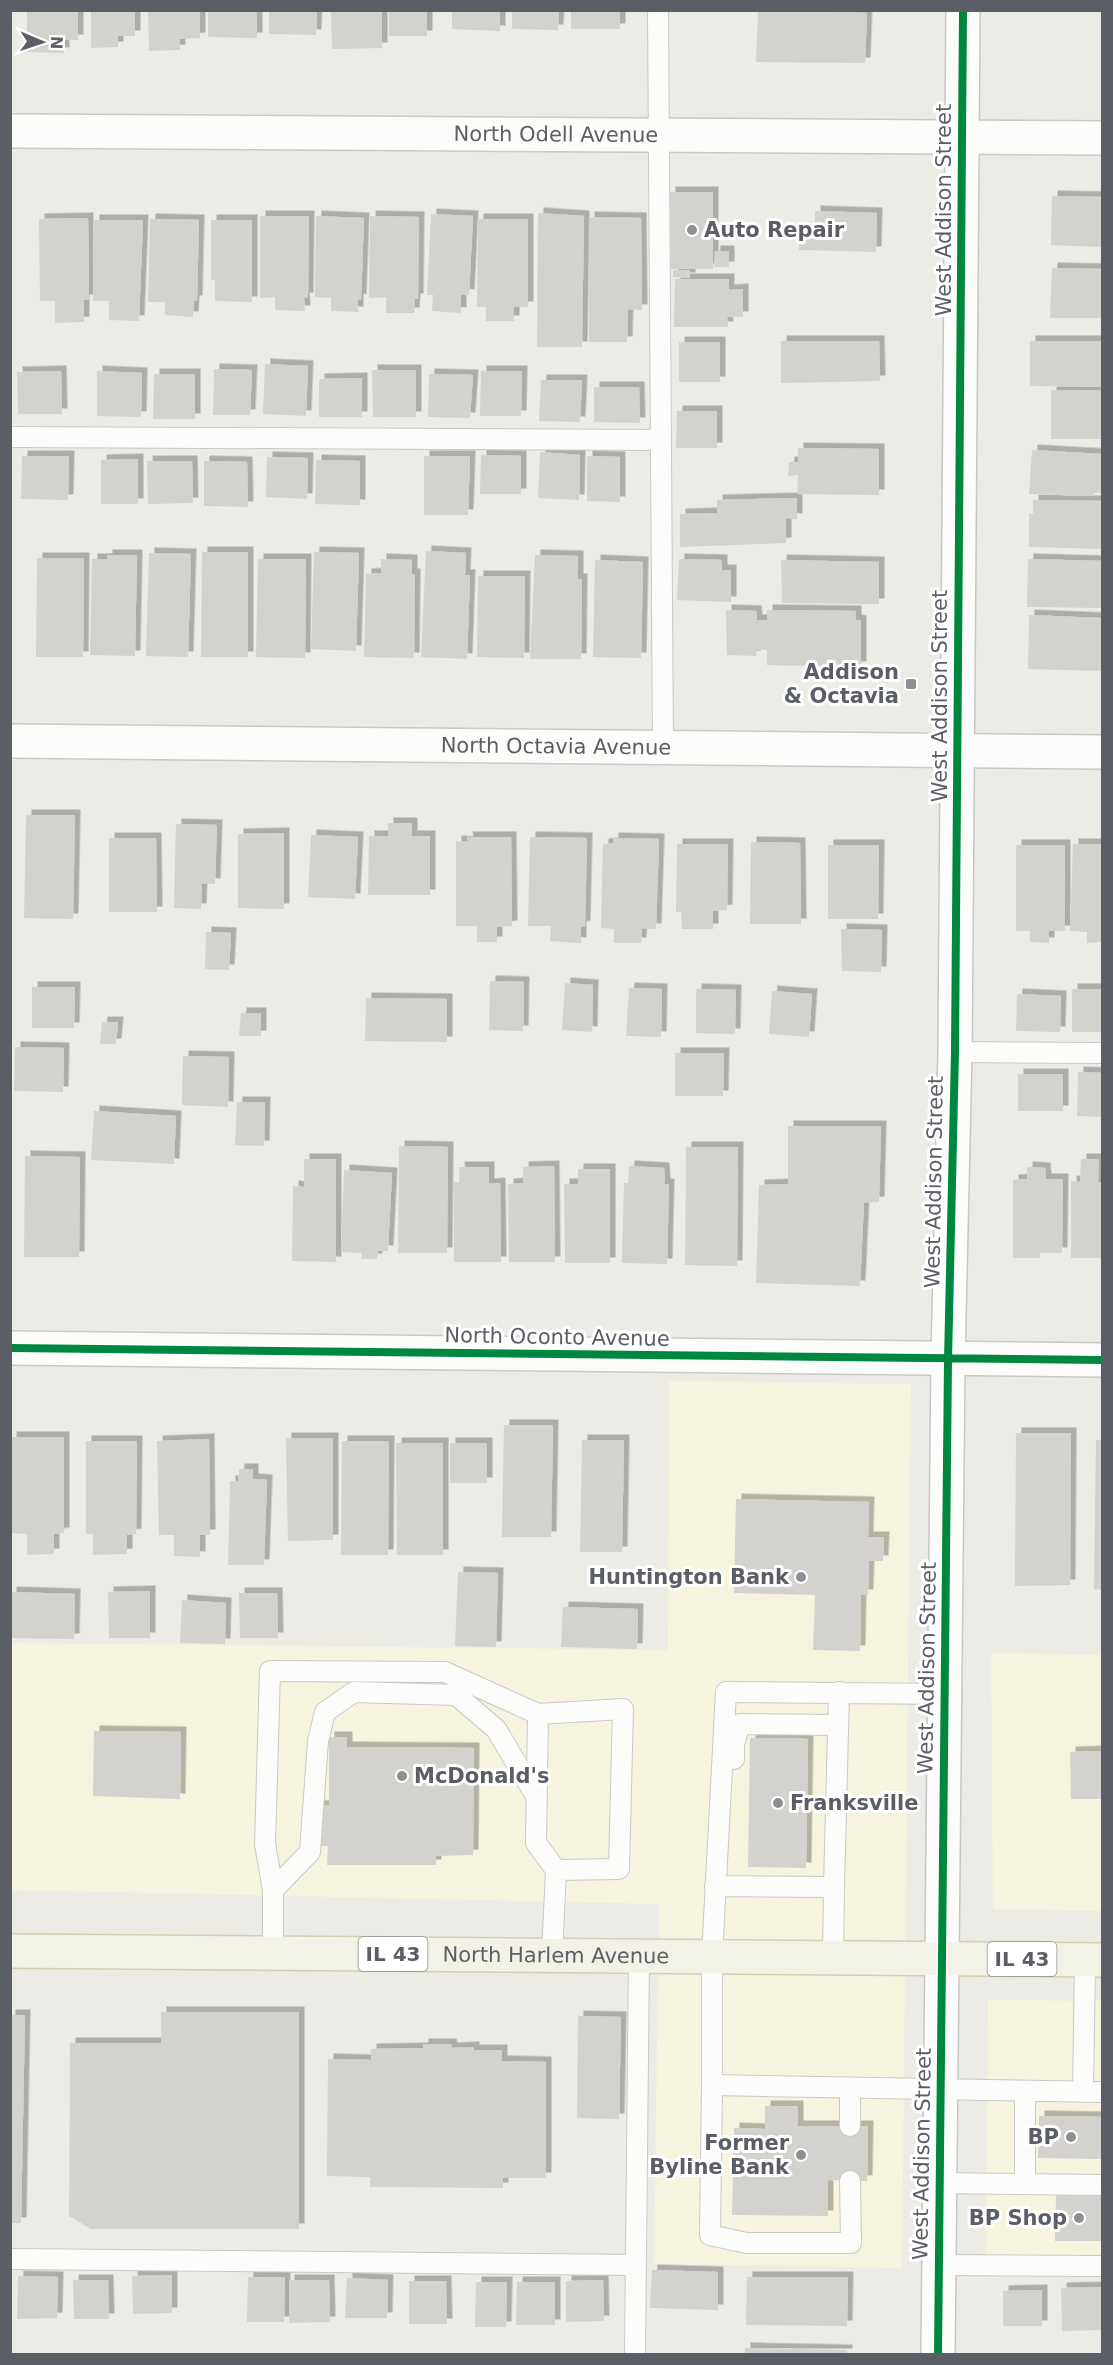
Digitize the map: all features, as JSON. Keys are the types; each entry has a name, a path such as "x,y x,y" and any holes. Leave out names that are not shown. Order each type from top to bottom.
{"main road":[{"name":"North Harlem Avenue","path":"10,1951 1094,1960"}],"street":[{"name":"West Addison Street","path":"938,2355 948,1360 955,1052 963,10"},
{"name":"North Odell Avenue","path":"10,130 1102,138"},
{"name":"North Octavia Avenue","path":"10,741 1102,752"},
{"name":"North Oconto Avenue","path":"10,1348 1102,1360"}],"lane":[{"path":"658,10 663,748"},
{"path":"10,436 661,440"},
{"path":"955,1052 1102,1053"},
{"path":"273,1953 273,1890 264,1845 270,1671 445,1672 538,1714 623,1709 620,1869 556,1870"},
{"path":"273,1890 310,1852 318,1741 325,1712 354,1692 456,1695 496,1730 536,1796"},
{"path":"850,2181 851,2243 746,2243 710,2235 712,1956 726,1692 945,1694"},
{"path":"833,1957 839,1692"},
{"path":"538,1714 536,1844 556,1870 552,1955"},
{"path":"715,1886 729,1867 734,1744 741,1724 838,1725"},
{"path":"715,1886 834,1887"},
{"path":"635,2355 639,1956"},
{"path":"712,2085 1093,2092 1094,1960"},
{"path":"850,2088 850,2126"},
{"path":"1025,2091 1025,2184"},
{"path":"940,2183 1102,2184"},
{"path":"10,2259 636,2265"},
{"path":"939,2265 1102,2266"}],"shaded area":[{"path":"669,1381 911,1384 902,2268 654,2264 659,1904 11,1890 11,1643 668,1650"},
{"path":"991,1653 1102,1655 1102,1911 993,1909"},
{"path":"988,2000 1102,2001 1102,2256 986,2255"}],"building":[{"path":"27,10 78,10 78,40 64,40 64,53 27,52"},
{"path":"91,10 135,10 135,36 118,36 118,47 91,48"},
{"path":"148,10 200,10 200,38 180,39 180,50 149,51"},
{"path":"208,10 257,10 257,38 208,37"},
{"path":"269,10 317,10 316,35 269,34"},
{"path":"331,10 382,10 382,48 332,49"},
{"path":"389,10 427,10 427,36 389,36"},
{"path":"452,10 500,10 500,31 452,29"},
{"path":"512,10 559,10 558,30 512,29"},
{"path":"571,10 620,10 620,29 571,29"},
{"path":"758,10 867,13 865,63 756,62"},
{"name":"Auto Repair","path":"670,192 713,192 713,269 671,269"},
{"path":"1052,196 1102,197 1102,247 1051,245"},
{"path":"815,211 877,213 876,252 799,250 799,231 815,231"},
{"path":"538,213 584,216 582,347 537,347"},
{"path":"431,214 473,216 469,295 461,294 461,313 432,311 433,295 427,295"},
{"path":"260,216 309,216 308,298 304,298 305,311 275,310 275,297 260,298"},
{"path":"316,216 364,218 361,300 358,299 358,312 331,311 331,298 315,297"},
{"path":"370,216 419,217 418,299 415,299 414,313 386,313 386,297 369,298"},
{"path":"589,217 641,218 642,310 628,309 627,342 589,342"},
{"path":"88,218 89,300 84,300 84,322 55,323 55,301 40,301 39,219"},
{"path":"150,219 199,220 197,301 194,301 193,317 165,315 165,302 148,302"},
{"path":"478,219 528,219 528,307 514,307 514,321 486,321 486,307 477,307"},
{"path":"94,220 143,220 139,321 109,320 109,301 93,301"},
{"path":"211,220 252,220 252,302 215,301 215,280 211,280"},
{"path":"715,251 729,251 729,267 714,267"},
{"path":"1052,268 1102,269 1102,318 1050,318"},
{"path":"673,270 690,270 690,278 673,277"},
{"path":"675,279 729,279 729,290 743,289 743,317 727,317 728,327 674,327"},
{"path":"781,341 879,341 880,381 781,383"},
{"path":"1030,341 1102,341 1102,387 1030,386"},
{"path":"679,342 720,342 720,382 679,382"},
{"path":"265,364 308,366 306,416 263,414"},
{"path":"214,369 252,370 250,415 213,415"},
{"path":"372,370 416,370 416,417 373,417"},
{"path":"61,371 62,414 18,414 17,372"},
{"path":"97,371 142,373 141,417 97,416"},
{"path":"481,371 522,371 521,416 480,416"},
{"path":"154,374 195,374 195,419 153,419"},
{"path":"429,374 473,375 470,418 428,417"},
{"path":"362,378 362,417 319,417 319,379"},
{"path":"541,380 582,380 580,422 539,421"},
{"path":"594,387 639,387 640,423 594,422"},
{"path":"1051,390 1102,390 1102,439 1051,439"},
{"path":"677,411 717,411 717,448 676,448"},
{"path":"798,448 879,449 879,495 797,494 798,475 788,476 789,462 798,462"},
{"path":"1032,450 1102,454 1102,493 1094,493 1094,496 1029,494"},
{"path":"540,452 580,455 579,500 538,498"},
{"path":"481,455 521,456 521,494 480,494"},
{"path":"22,456 69,456 68,500 21,499"},
{"path":"424,456 470,456 468,515 424,515"},
{"path":"587,456 620,457 620,502 587,501"},
{"path":"267,457 308,458 307,499 266,497"},
{"path":"138,459 138,504 101,504 101,460"},
{"path":"316,460 360,461 360,505 315,504"},
{"path":"147,461 192,461 193,503 148,504"},
{"path":"204,461 247,462 248,507 204,506"},
{"path":"797,498 797,519 786,518 786,543 680,547 680,514 717,513 717,500"},
{"path":"1033,500 1102,501 1102,549 1029,547 1029,513 1033,514"},
{"path":"426,551 466,553 465,575 470,575 467,659 421,657"},
{"path":"202,552 248,552 248,657 201,657"},
{"path":"314,552 359,553 356,651 311,649"},
{"path":"149,553 191,554 188,657 146,656"},
{"path":"107,555 137,555 135,656 90,655 92,559 107,559"},
{"path":"535,555 578,556 578,579 582,579 581,659 530,659"},
{"path":"37,558 84,558 83,657 36,657"},
{"path":"258,559 306,559 305,658 256,657"},
{"path":"381,559 412,560 412,574 415,574 414,658 364,657 366,574 381,573"},
{"path":"679,559 722,560 722,570 731,570 731,602 677,600"},
{"path":"1028,559 1102,561 1102,608 1027,607"},
{"path":"595,560 643,562 641,658 593,657"},
{"path":"781,560 879,562 879,604 782,603"},
{"path":"478,576 525,576 524,658 477,657"},
{"path":"726,610 756,611 757,620 767,620 767,610 856,611 856,620 861,621 861,667 767,665 767,650 757,649 756,656 727,655"},
{"path":"1029,615 1102,618 1102,671 1028,669"},
{"path":"26,815 75,815 73,919 24,918"},
{"path":"388,823 412,823 412,836 430,836 430,895 368,895 369,836 388,836"},
{"path":"176,824 217,825 215,884 202,883 201,909 174,908"},
{"path":"284,833 284,909 238,908 238,834"},
{"path":"311,835 358,837 355,899 308,897"},
{"path":"467,837 511,837 512,926 497,927 497,942 477,942 477,926 456,926 456,841 468,842"},
{"path":"530,837 587,838 585,926 581,927 581,943 550,941 551,926 528,926"},
{"path":"109,838 156,838 157,912 109,912"},
{"path":"613,838 659,839 656,929 642,928 641,943 614,943 614,929 601,928 603,844 613,843"},
{"path":"751,842 800,843 801,924 750,924"},
{"path":"677,844 728,844 727,910 713,911 713,929 682,929 681,912 676,912"},
{"path":"1073,844 1102,844 1102,942 1087,943 1087,932 1070,931"},
{"path":"828,845 879,845 878,919 828,919"},
{"path":"1016,845 1065,845 1065,931 1049,931 1049,943 1030,942 1030,931 1016,931"},
{"path":"841,929 882,930 881,972 842,971"},
{"path":"206,932 231,933 229,970 205,969"},
{"path":"490,981 524,982 523,1031 489,1030"},
{"path":"565,983 593,985 592,1032 562,1030"},
{"path":"32,987 75,987 74,1028 32,1028"},
{"path":"629,988 662,989 661,1037 626,1036"},
{"path":"696,989 736,990 735,1034 696,1033"},
{"path":"1072,989 1102,989 1102,1032 1072,1032"},
{"path":"772,991 812,994 809,1037 769,1034"},
{"path":"1017,994 1061,996 1060,1032 1016,1031"},
{"path":"366,998 447,999 447,1042 365,1041"},
{"path":"241,1013 261,1013 261,1036 239,1036"},
{"path":"102,1022 118,1022 116,1044 100,1044"},
{"path":"15,1047 64,1048 63,1092 14,1091"},
{"path":"675,1053 724,1053 723,1096 675,1096"},
{"path":"183,1056 229,1057 228,1107 182,1105"},
{"path":"1078,1072 1102,1073 1102,1117 1077,1116"},
{"path":"1018,1074 1063,1074 1063,1111 1018,1111"},
{"path":"237,1102 265,1102 264,1146 235,1145"},
{"path":"94,1111 176,1116 174,1164 91,1160"},
{"path":"788,1126 881,1126 879,1202 864,1203 860,1286 756,1283 759,1185 788,1184"},
{"path":"399,1146 448,1147 447,1253 398,1253"},
{"path":"686,1147 738,1147 737,1266 685,1265"},
{"path":"25,1156 80,1157 79,1257 24,1257"},
{"path":"304,1159 336,1159 336,1262 292,1261 293,1186 304,1187"},
{"path":"1081,1159 1099,1159 1098,1182 1102,1182 1102,1258 1071,1258 1071,1181 1080,1182"},
{"path":"554,1166 555,1262 509,1262 508,1184 523,1183 523,1167"},
{"path":"629,1166 664,1168 665,1184 669,1184 667,1264 622,1263 624,1183 628,1183"},
{"path":"459,1167 489,1167 489,1184 500,1183 501,1262 454,1262 454,1182 460,1182"},
{"path":"1027,1167 1045,1168 1046,1179 1063,1179 1062,1253 1040,1253 1040,1258 1013,1258 1013,1180 1027,1179"},
{"path":"578,1169 610,1169 610,1263 565,1263 564,1184 578,1184"},
{"path":"344,1170 392,1173 388,1251 378,1251 377,1259 361,1259 362,1253 341,1252"},
{"path":"504,1425 553,1425 551,1537 502,1537"},
{"path":"1016,1433 1071,1433 1070,1585 1015,1586"},
{"path":"11,1437 64,1437 64,1533 54,1534 54,1554 27,1555 27,1534 11,1533"},
{"path":"286,1438 333,1438 333,1540 288,1541"},
{"path":"209,1439 210,1535 200,1535 200,1557 174,1556 174,1535 159,1535 157,1441"},
{"path":"582,1440 624,1440 622,1552 580,1552"},
{"path":"1096,1440 1102,1440 1102,1590 1094,1589"},
{"path":"86,1441 137,1441 136,1534 127,1535 127,1554 93,1555 93,1534 86,1534"},
{"path":"342,1441 389,1441 388,1555 341,1555"},
{"path":"396,1443 443,1443 443,1555 397,1555"},
{"path":"450,1443 487,1443 487,1483 450,1483"},
{"path":"239,1469 253,1469 253,1479 267,1480 264,1565 228,1565 230,1481 238,1481"},
{"name":"Huntington Bank","path":"736,1499 869,1502 868,1537 884,1537 883,1561 869,1561 868,1595 861,1595 860,1651 813,1650 815,1595 734,1593"},
{"path":"458,1572 498,1573 496,1647 455,1646"},
{"path":"150,1591 150,1638 109,1638 108,1592"},
{"path":"11,1592 75,1594 74,1639 10,1638"},
{"path":"239,1593 277,1593 278,1638 240,1638"},
{"path":"182,1600 226,1603 225,1644 180,1643"},
{"path":"563,1607 638,1609 637,1649 561,1647"},
{"path":"94,1731 181,1732 180,1799 93,1796"},
{"name":"McDonald's","path":"329,1737 347,1737 347,1747 474,1748 473,1855 436,1856 436,1865 327,1865 328,1846 317,1846 318,1806 329,1805"},
{"name":"Franksville","path":"750,1738 808,1739 806,1868 748,1867"},
{"path":"1102,1751 1102,1799 1071,1799 1070,1752"},
{"path":"161,2012 299,2012 299,2229 91,2229 69,2216 70,2043 161,2043"},
{"path":"10,2015 25,2015 21,2223 10,2223"},
{"path":"578,2016 621,2017 619,2119 577,2118"},
{"path":"423,2044 451,2044 452,2048 474,2047 474,2050 502,2050 502,2061 546,2062 546,2178 503,2178 503,2188 370,2187 370,2177 327,2176 328,2059 371,2060 371,2049 423,2048"},
{"name":"Former Byline Bank","path":"765,2106 798,2106 798,2126 868,2126 867,2181 828,2180 828,2216 732,2215 734,2128 765,2129"},
{"name":"BP","path":"1039,2116 1102,2117 1102,2159 1038,2158"},
{"name":"BP Shop","path":"1056,2195 1102,2195 1102,2241 1055,2241"},
{"path":"652,2270 718,2272 718,2310 650,2308"},
{"path":"172,2275 172,2313 133,2314 132,2276"},
{"path":"18,2276 58,2277 57,2318 17,2319"},
{"path":"248,2277 285,2277 284,2322 247,2322"},
{"path":"747,2277 848,2277 847,2326 746,2325"},
{"path":"347,2278 388,2280 387,2318 345,2318"},
{"path":"73,2280 108,2280 109,2319 74,2319"},
{"path":"289,2280 329,2280 330,2322 289,2323"},
{"path":"603,2280 604,2321 566,2322 566,2281"},
{"path":"409,2281 446,2281 447,2324 409,2324"},
{"path":"476,2282 507,2282 506,2327 475,2327"},
{"path":"517,2282 555,2282 555,2325 516,2325"},
{"path":"1102,2287 1102,2330 1062,2331 1061,2288"},
{"path":"1042,2290 1042,2326 1003,2326 1003,2291"},
{"path":"745,2348 847,2350 847,2354 745,2354"}],"cycle path":[{"path":"938,2354 948,1360 955,1052 963,10"},
{"path":"10,1348 1102,1360"}],"place":[{"name":"Auto Repair","path":"692,230"},
{"name":"Addison & Octavia","path":"911,684"},
{"name":"Huntington Bank","path":"801,1577"},
{"name":"McDonald's","path":"402,1776"},
{"name":"Franksville","path":"778,1803"},
{"name":"BP","path":"1071,2137"},
{"name":"Former Byline Bank","path":"801,2155"},
{"name":"BP Shop","path":"1079,2218"}]}
